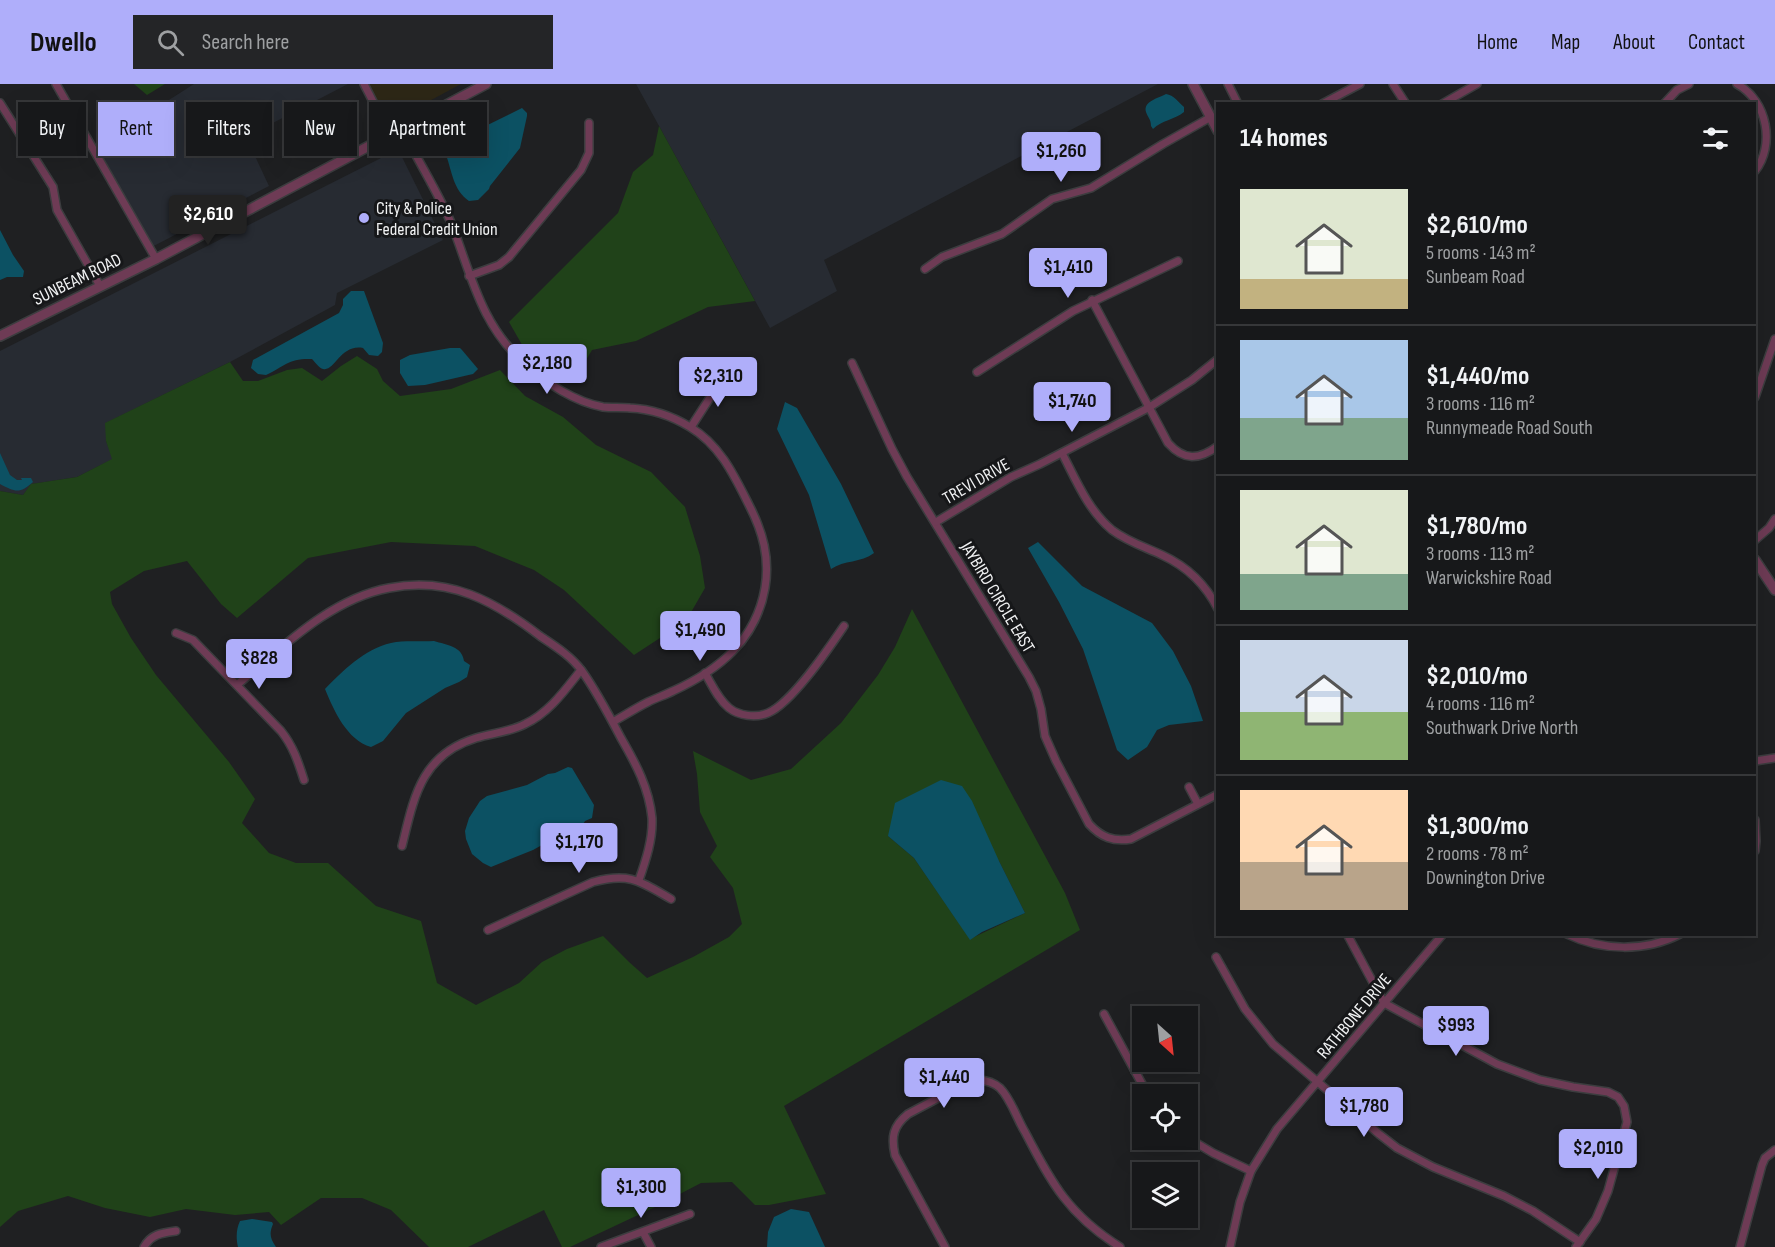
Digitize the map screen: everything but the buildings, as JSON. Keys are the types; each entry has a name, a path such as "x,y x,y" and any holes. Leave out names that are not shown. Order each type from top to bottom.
{"street":[{"path":"56,84 156,259"},
{"path":"364,84 373,102"},
{"name":"SUNBEAM ROAD","path":"452,102 486,84"},
{"path":"1193,84 1216,127"},
{"path":"1228,84 1237,102"},
{"path":"1326,102 1360,84"},
{"path":"1393,84 1405,102"},
{"path":"1446,102 1477,84"},
{"path":"1666,102 1689,84"},
{"path":"1737,84 1757,101 1766,114 1773,134 1772,149 1756,170"},
{"path":"0,103 53,187 57,210 100,286"},
{"path":"925,269 942,257 1002,234 1052,199 1091,188 1211,117"},
{"path":"469,276 499,265 509,257 581,170 589,153 589,123"},
{"name":"SUNBEAM ROAD","path":"0,336 156,259 369,146"},
{"path":"416,156 451,225 476,294 498,333 524,364 563,392 583,402 605,407 649,410 691,427 723,457 756,518 764,543 767,564 766,579 762,604 753,625 740,644 705,674 674,691 649,701 613,722"},
{"path":"977,372 1092,300 1179,261"},
{"path":"1092,300 1168,443 1175,451 1193,457 1216,448"},
{"path":"1756,394 1775,339"},
{"name":"TREVI DRIVE","path":"936,522 1011,477 1148,408 1192,380 1216,361"},
{"name":"JAYBIRD CIRCLE EAST","path":"852,363 897,458 1029,677 1041,709 1045,736 1089,824 1097,832 1115,840 1131,839 1198,804"},
{"path":"691,427 724,376"},
{"path":"1062,453 1087,500 1105,522 1127,540 1163,555 1192,574 1216,606"},
{"path":"1756,539 1769,528 1775,519"},
{"path":"1756,562 1775,590"},
{"path":"238,684 318,620 340,605 366,594 390,587 438,586 487,600 567,655 581,670 641,773 649,797 652,820 647,859 639,880"},
{"path":"705,674 730,709 757,716 770,712 781,705 812,670 844,626"},
{"path":"176,633 193,640 238,684 290,742 304,780"},
{"path":"402,846 418,787 444,754 475,738 514,729 537,718 549,708 581,670"},
{"path":"1756,761 1775,758"},
{"path":"1189,787 1198,804 1216,795"},
{"path":"488,930 593,882 608,878 639,880 671,899"},
{"path":"1216,957 1245,1009 1273,1044 1397,1148 1432,1167 1533,1211 1578,1244 1596,1219 1608,1191 1627,1122 1624,1106 1618,1097 1608,1092 1540,1080 1497,1064 1384,1003 1348,936"},
{"name":"RATHBONE DRIVE","path":"1230,1247 1240,1202 1251,1171 1277,1129 1441,936"},
{"path":"1572,936 1586,942 1616,947 1652,944 1678,936"},
{"path":"1104,1014 1142,1084"},
{"path":"945,1247 895,1155 892,1142 894,1130 900,1120 908,1114 970,1081 979,1080 993,1084 1004,1094 1048,1176 1065,1201 1085,1222 1120,1247"},
{"path":"1198,1144 1251,1171"},
{"path":"1741,1247 1762,1165 1765,1158 1775,1150"},
{"path":"601,1247 690,1214"},
{"path":"144,1247 146,1242 156,1234 177,1231"},
{"path":"643,1232 651,1247"}],"shaded area":[{"path":"194,84 348,84 313,102 284,102 284,117 272,123 272,102 186,102 186,156 255,156 269,186 146,250 89,151 98,145 98,156 174,156 174,102 166,102"},
{"path":"359,84 461,84 428,102 369,104"},
{"path":"636,84 1158,84 824,260 837,291 770,328"},
{"path":"385,156 401,156 443,240 337,293 335,305 230,362 106,423 106,441 113,459 77,477 32,484 23,495 0,491 0,351"}],"green space":[{"path":"134,84 165,84 147,95"},
{"path":"659,126 755,301 708,307 636,341 592,350 576,377 525,350 509,322 618,213 633,172 653,155"},
{"path":"357,356 377,369 383,381 400,396 451,389 500,370 525,396 563,417 596,445 651,472 685,507 700,556 705,588 686,621 634,655 564,590 534,570 475,546 391,542 308,558 237,618 221,604 187,561 144,571 110,592 112,604 156,675 229,762 255,799 242,823 269,853 296,863 328,863 376,906 421,921 437,983 476,1005 519,983 542,962 567,949 603,936 647,978 729,937 742,924 733,888 710,857 717,846 700,812 693,751 751,780 791,769 841,723 878,675 895,647 912,609 1065,893 1080,930 784,1106 826,1194 769,1205 755,1205 732,1182 701,1183 570,1247 562,1247 544,1210 468,1247 429,1247 391,1210 362,1198 321,1198 281,1225 269,1212 235,1215 186,1209 150,1217 105,1208 68,1196 18,1211 0,1227 0,491 23,495 31,484 77,477 112,459 106,441 105,423 230,362 243,381 258,381 287,370 302,368 322,381","holes":["888,836 999,861 1025,913 970,939 914,858"]}],"water":[{"path":"1166,94 1174,97 1184,107 1184,112 1153,129 1146,112 1147,105"},
{"path":"522,108 527,113 520,148 489,189 478,200 469,201 456,186 446,156 487,156 487,125"},
{"path":"0,230 24,271 23,277 7,277 0,280"},
{"path":"351,291 364,291 383,343 382,352 378,356 369,355 363,348 355,348 343,354 327,369 323,369 312,359 292,361 266,375 258,374 251,368 253,360 339,313 343,299"},
{"path":"460,348 478,369 473,374 425,385 408,386 400,373 400,360 410,355"},
{"path":"785,402 797,408 841,484 874,553 869,556 831,569 809,495 777,429"},
{"path":"0,453 10,475 17,480 31,478 33,482 21,490 10,489 0,484"},
{"path":"1038,542 1082,586 1152,623 1173,651 1191,686 1203,721 1169,725 1157,730 1147,747 1128,760 1117,750 1083,649 1028,548"},
{"path":"434,641 453,647 460,652 464,661 470,665 467,677 406,713 383,741 371,747 355,738 342,724 325,689 355,661 381,646 401,642"},
{"path":"568,767 572,768 594,805 592,818 585,821 582,826 578,825 533,850 491,867 472,854 465,831 469,818 480,801 487,796 527,785"},
{"path":"941,780 962,786 972,801 1025,913 982,932 970,940 914,858 888,836 895,803"},
{"path":"791,1209 809,1212 825,1247 767,1247 768,1232 774,1217"},
{"path":"252,1219 272,1222 271,1236 276,1247 238,1247 237,1234 240,1221"}],"place":[{"name":"City & Police Federal Credit Union","path":"364,218"}]}
